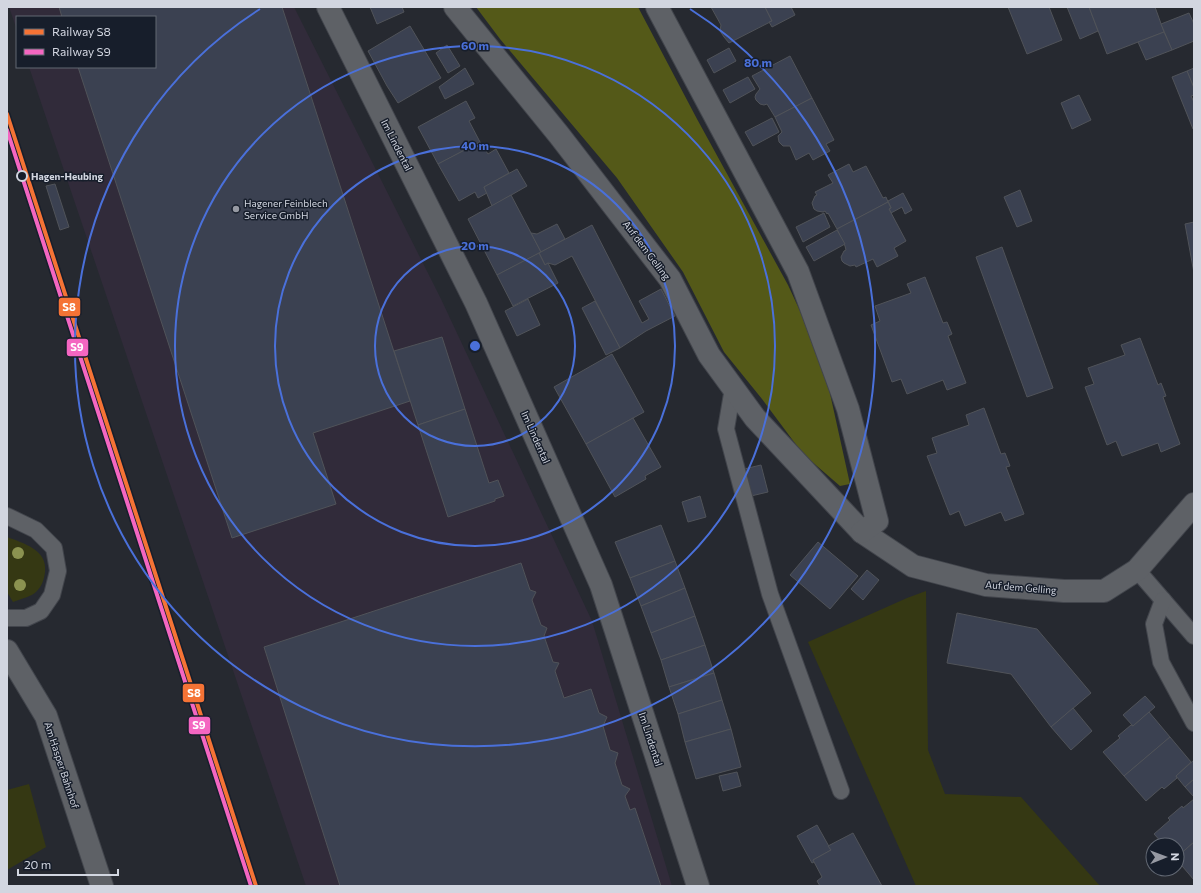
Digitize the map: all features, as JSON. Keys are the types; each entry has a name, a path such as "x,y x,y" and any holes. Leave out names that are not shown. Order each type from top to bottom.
{"street":[{"name":"Im Lindental","path":"328,7 476,303 601,585 698,886"},
{"name":"Auf dem Gelling","path":"456,7 559,135 670,279 709,355 755,418 862,532 913,566 986,585 1064,591 1104,591 1138,570 1194,504"},
{"path":"657,7 798,272 848,409 877,521 862,532"},
{"name":"Am Hasper Bahnhof","path":"7,651 46,716 102,886"}],"lane":[{"path":"733,388 726,429 768,586 841,791"},
{"path":"7,516 36,530 54,548 58,571 52,595 41,611 26,618 7,618"},
{"path":"1138,570 1194,636"},
{"path":"1163,600 1154,624 1161,662 1194,723"}],"shaded area":[{"path":"9,7 294,7 441,299 592,621 672,886 306,886 29,68 156,68 156,16 16,16 16,27"}],"green space":[{"path":"476,7 638,7 697,119 788,285 813,339 829,389 850,484 840,486 803,454 762,399 724,352 683,272 617,178 500,39"},
{"path":"7,537 33,548 43,558 45,564 44,578 38,590 34,594 13,602 7,592"},
{"path":"926,591 928,750 945,794 1021,797 1100,886 916,886 808,642"},
{"path":"29,784 46,847 7,870 7,790"}],"building":[{"name":"Hagener Feinblech Service GmbH","path":"59,7 282,7 410,401 313,433 336,504 232,538 78,68 156,68 156,16 62,16"},
{"path":"370,7 402,7 404,12 377,24"},
{"path":"711,7 765,7 772,21 729,43 720,31 721,25"},
{"path":"765,7 791,7 795,15 772,27 769,22 772,21"},
{"path":"1008,7 1049,7 1062,40 1027,54"},
{"path":"1067,7 1089,7 1098,31 1080,39"},
{"path":"1089,7 1155,7 1164,32 1107,54"},
{"path":"1189,13 1194,24 1194,41 1172,50 1161,24"},
{"path":"410,26 441,78 398,103 368,51"},
{"path":"1164,32 1172,50 1146,60 1138,42"},
{"path":"447,45 460,66 448,73 436,53"},
{"path":"729,48 736,61 714,73 707,60"},
{"path":"790,56 812,98 775,117 767,104 760,104 756,100 756,94 760,89 752,76"},
{"path":"465,68 474,84 445,99 439,87"},
{"path":"1194,68 1194,88 1187,71"},
{"path":"1187,71 1194,88 1194,95 1191,96 1194,102 1193,129 1172,77"},
{"path":"748,77 755,89 730,103 723,90"},
{"path":"1079,95 1091,120 1072,129 1061,103"},
{"path":"812,98 834,140 826,144 830,151 813,160 809,153 796,160 790,146 783,146 779,142 778,136 782,132 775,117"},
{"path":"466,101 475,118 469,121 480,142 438,164 418,127"},
{"path":"772,118 779,132 753,146 745,132"},
{"path":"480,142 488,154 496,149 509,173 484,187 487,193 478,198 475,192 459,201 438,164"},
{"path":"849,164 853,172 866,166 883,198 886,197 888,202 837,229 828,213 827,214 825,211 817,211 814,209 812,203 817,195 815,192 833,183 828,175"},
{"path":"517,169 527,186 492,206 484,187"},
{"path":"55,184 69,227 60,230 46,186"},
{"path":"1020,190 1032,221 1017,227 1004,197"},
{"path":"903,193 912,210 905,214 902,207 891,213 889,209 891,208 888,201"},
{"path":"511,195 541,252 497,275 468,219"},
{"path":"888,202 891,208 889,209 906,241 894,248 898,256 877,267 873,259 856,267 855,265 850,266 844,263 841,257 846,250 837,229"},
{"path":"824,213 830,227 803,242 796,227"},
{"path":"1194,222 1194,273 1185,224"},
{"path":"557,224 565,239 541,252 531,233 537,234"},
{"path":"592,225 642,323 649,319 639,301 661,289 675,316 646,331 620,348 572,256 555,265 548,263 545,265 539,253"},
{"path":"837,230 845,244 814,261 806,247"},
{"path":"1002,247 1053,388 1027,397 976,257"},
{"path":"539,253 545,265 548,263 558,283 513,306 497,275"},
{"path":"925,277 943,323 947,322 952,334 948,336 966,383 947,390 943,380 907,394 901,379 892,382 871,325 880,321 875,306 911,293 907,284"},
{"path":"528,299 540,325 517,336 505,311"},
{"path":"595,301 620,348 606,355 582,308"},
{"path":"442,337 465,409 418,425 394,351"},
{"path":"1140,338 1158,385 1161,383 1166,396 1163,397 1180,444 1161,452 1158,443 1122,456 1116,441 1107,445 1085,387 1094,384 1088,368 1125,355 1121,345"},
{"path":"612,354 644,412 586,444 554,387"},
{"path":"984,408 1001,454 1005,453 1010,466 1006,467 1024,514 1005,521 1001,512 965,526 959,511 950,515 927,456 937,453 932,438 969,425 966,415"},
{"path":"465,409 489,483 498,480 504,496 495,499 495,501 448,517 418,425"},
{"path":"633,418 661,467 645,476 646,479 615,497 586,444"},
{"path":"761,465 768,492 751,496 744,469"},
{"path":"700,496 706,517 688,522 682,502"},
{"path":"661,525 675,561 630,578 615,542"},
{"path":"818,542 858,576 830,609 790,575"},
{"path":"675,561 685,588 641,606 630,578"},
{"path":"521,563 530,590 536,592 532,600 541,625 547,628 544,636 553,662 559,663 555,671 564,698 591,689 599,713 607,717 603,726 610,750 618,753 615,763 622,785 630,789 625,796 630,810 635,808 661,886 340,886 264,647"},
{"path":"867,570 879,580 863,600 851,589"},
{"path":"685,588 695,616 651,633 641,606"},
{"path":"957,613 1037,629 1091,693 1051,727 1011,674 947,663"},
{"path":"695,616 705,645 661,660 651,633"},
{"path":"705,645 714,673 669,687 661,660"},
{"path":"714,673 722,700 678,714 669,687"},
{"path":"1145,696 1155,707 1133,726 1123,715"},
{"path":"722,700 731,729 685,742 678,714"},
{"path":"1073,708 1092,731 1071,750 1051,727"},
{"path":"1149,712 1170,737 1124,776 1103,752 1120,738 1118,736 1131,725 1133,726"},
{"path":"731,729 741,767 696,779 685,742"},
{"path":"1170,737 1191,762 1176,776 1177,778 1164,789 1162,787 1146,801 1124,776"},
{"path":"1194,760 1194,779 1185,787 1176,776"},
{"path":"737,772 741,786 723,791 719,776"},
{"path":"1194,779 1194,797 1185,787"},
{"path":"1194,799 1194,842 1185,850 1185,837 1157,837 1154,834 1170,820 1168,818 1182,806 1183,808"},
{"path":"817,825 831,850 813,860 814,862 812,863 797,836"},
{"path":"853,833 882,886 820,886 817,881 822,877 813,860 831,850 828,846"},
{"path":"1194,842 1194,880 1185,869 1185,850"}],"rail line":[{"name":"S8","path":"7,114 256,886"},
{"name":"S9","path":"7,130 251,886"}],"place":[{"name":"Hagen-Heubing","path":"22,176"},
{"name":"Hagener Feinblech Service GmbH","path":"236,209"}]}
